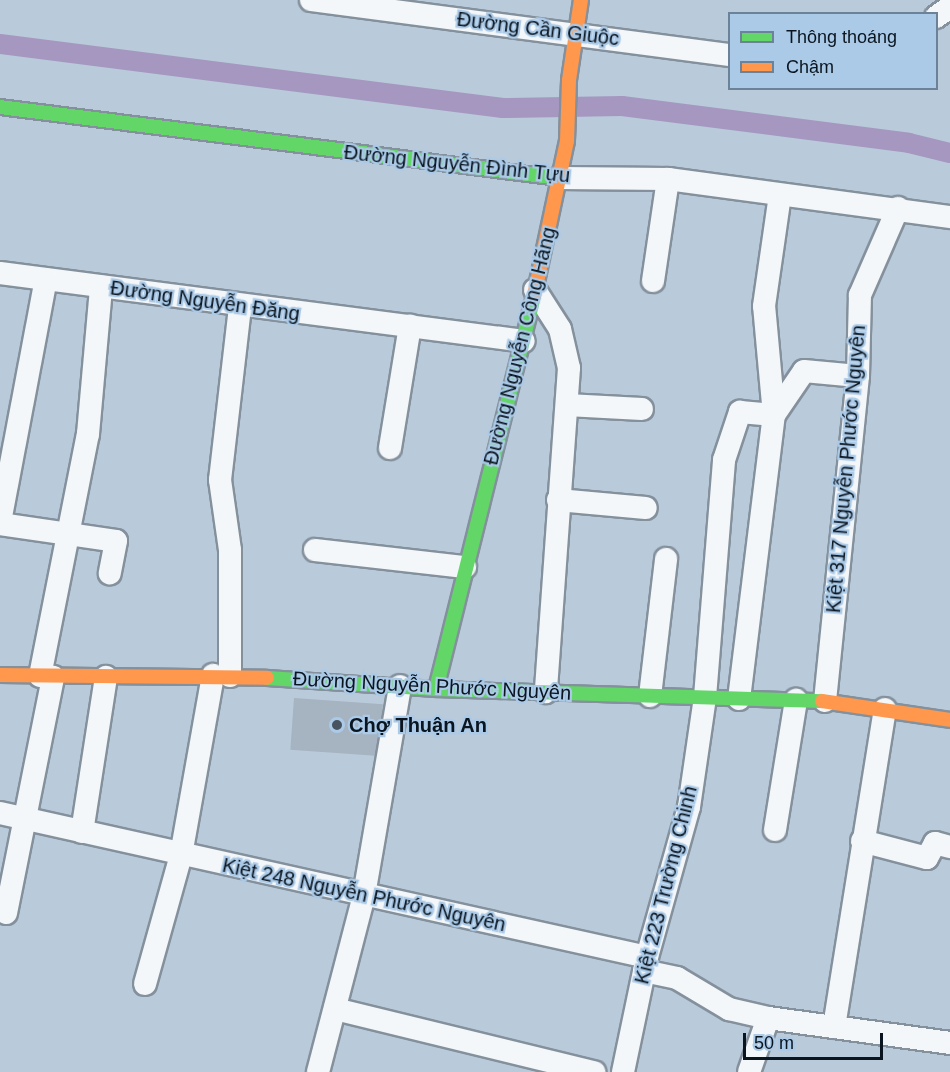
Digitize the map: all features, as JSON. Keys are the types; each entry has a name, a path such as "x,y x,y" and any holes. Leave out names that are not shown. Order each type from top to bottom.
{"street":[{"name":"Đường Cần Giuộc","path":"311,0 577,33 728,55"},
{"name":"Đường Nguyễn Công Hãng","path":"436,689 536,290 559,178 567,121 569,80 581,0"},
{"name":"Đường Nguyễn Đình Tựu","path":"0,107 559,178 668,179 780,195 898,208 950,217"},
{"path":"653,280 668,179"},
{"path":"740,699 774,415 764,306 780,195"},
{"name":"Kiệt 317 Nguyễn Phước Nguyên","path":"825,701 858,376 860,295 898,208"},
{"name":"Đường Nguyễn Đăng","path":"0,273 240,307 524,341"},
{"path":"46,279 0,523 116,541 110,573"},
{"path":"6,913 26,819 68,534 90,419 101,287"},
{"path":"536,290 549,307 567,347 567,405 558,500 546,692"},
{"path":"145,984 181,855 222,676 230,550 220,480 240,307"},
{"path":"390,448 410,326"},
{"path":"774,415 804,371 858,376"},
{"path":"567,405 642,409"},
{"name":"Kiệt 223 Trường Chinh","path":"623,1072 645,964 689,807 705,698 724,460 740,412 774,415"},
{"path":"558,500 646,508"},
{"path":"315,550 465,567"},
{"path":"650,696 666,559"},
{"name":"Đường Nguyễn Phước Nguyên","path":"0,675 106,678 222,676 436,689 825,701 950,720"},
{"path":"82,832 106,678"},
{"path":"318,1072 364,894 400,686"},
{"path":"775,831 796,700"},
{"path":"834,1027 862,841 885,709"},
{"name":"Kiệt 248 Nguyễn Phước Nguyên","path":"0,813 364,894 645,964 677,978 729,1009 768,1018 921,1042 950,1043"},
{"path":"862,841 927,858 935,843 950,847"},
{"path":"335,1009 594,1072"},
{"path":"748,1072 768,1018"}],"building":[{"name":"Chợ Thuận An","path":"294,698 383,704 379,756 290,750"}],"waterway":[{"path":"0,44 503,108 622,106 909,143 950,153"}],"traffic: fast":[{"path":"0,107 559,178"},
{"path":"436,689 534,296"},
{"path":"267,678 436,689 822,701"}],"traffic: slow":[{"path":"534,296 567,141 569,80 581,0"},
{"path":"0,675 267,678"},
{"path":"822,701 950,720"}],"place":[{"name":"Chợ Thuận An","path":"337,725"}]}
